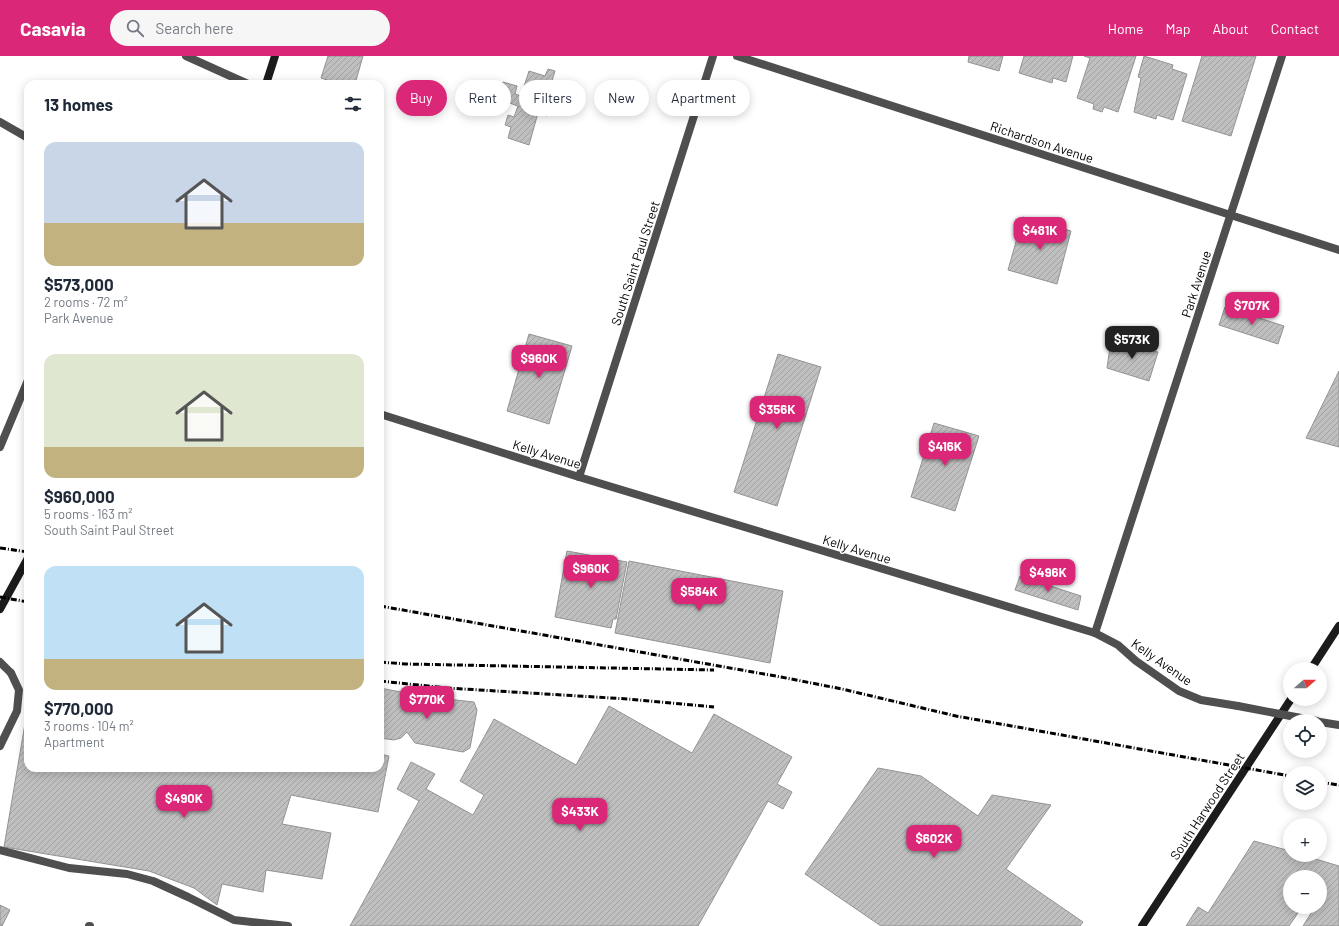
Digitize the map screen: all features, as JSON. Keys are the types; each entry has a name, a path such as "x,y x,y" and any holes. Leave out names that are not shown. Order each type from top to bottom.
{"street":[{"path":"186,56 239,80"},
{"path":"267,80 275,56"},
{"name":"South Saint Paul Street","path":"579,477 713,56"},
{"name":"Richardson Avenue","path":"737,56 1339,250"},
{"name":"Park Avenue","path":"1095,633 1282,56"},
{"path":"0,122 24,136"},
{"path":"0,447 24,390"},
{"name":"Kelly Avenue","path":"384,415 579,477 1095,633 1118,645 1136,661 1179,691 1201,700 1283,715"},
{"path":"0,609 24,565"},
{"path":"1316,662 1339,626"},
{"path":"0,662 11,673 19,690 17,711 0,746"},
{"name":"South Harwood Street","path":"1142,926 1286,706"},
{"path":"1327,723 1339,725"},
{"path":"0,850 69,868 127,874 153,882 188,897 234,920 288,926"}],"building":[{"path":"328,56 363,56 356,80 327,80 321,78"},
{"path":"969,56 1003,56 999,71 968,62"},
{"path":"1024,56 1073,56 1066,82 1053,78 1052,83 1019,73"},
{"path":"1084,56 1136,56 1118,112 1104,107 1102,112 1093,109 1094,104 1077,98 1090,58"},
{"path":"1144,56 1173,65 1172,69 1187,74 1173,120 1157,115 1156,119 1134,112 1141,78 1138,77"},
{"path":"1202,56 1256,56 1231,136 1182,121"},
{"path":"548,69 555,71 552,80 526,80 529,71 545,76"},
{"path":"511,84 517,86 515,94 519,95 519,116 537,116 529,145 508,138 511,127 505,125 508,116 514,117 518,106 511,104"},
{"path":"1023,217 1071,231 1057,284 1008,270"},
{"path":"1225,307 1284,326 1278,344 1219,325"},
{"path":"529,334 572,346 549,424 507,411"},
{"path":"1116,339 1158,352 1149,381 1107,368 1110,347 1114,348"},
{"path":"778,354 821,367 777,506 734,492"},
{"path":"1339,371 1339,447 1306,438"},
{"path":"934,423 979,436 955,511 911,497"},
{"path":"567,551 627,562 616,619 613,619 611,628 555,617"},
{"path":"629,561 783,591 770,663 615,633"},
{"path":"1020,576 1081,596 1078,610 1015,590"},
{"path":"384,689 406,693 412,700 419,696 474,702 477,710 470,748 463,752 415,743 407,732 401,738 394,740 384,739"},
{"path":"609,706 692,753 714,714 792,757 777,784 792,792 783,809 768,801 698,926 350,926 419,801 397,789 411,762 435,774 426,789 473,815 484,795 460,781 494,719 576,765"},
{"path":"24,730 24,772 384,772 384,755 389,756 378,812 291,795 282,824 331,833 322,879 266,870 263,892 222,884 217,905 194,888 149,871 4,847"},
{"path":"878,768 921,776 978,816 992,795 1051,805 1006,869 1083,922 1080,926 881,926 805,874"},
{"path":"1254,841 1283,849 1283,862 1326,862 1339,866 1339,926 1303,926 1311,914 1327,914 1327,870 1283,870 1283,914 1297,914 1289,926 1186,926 1198,907 1208,913"},
{"path":"0,905 10,910 2,926 0,926"}],"railway":[{"path":"0,548 24,551"},
{"path":"0,597 24,601"},
{"path":"384,607 781,677 842,689 956,716 1283,775"},
{"path":"384,662 714,670"},
{"path":"384,681 447,688 628,699 714,707"},
{"path":"1327,783 1339,785"}]}
